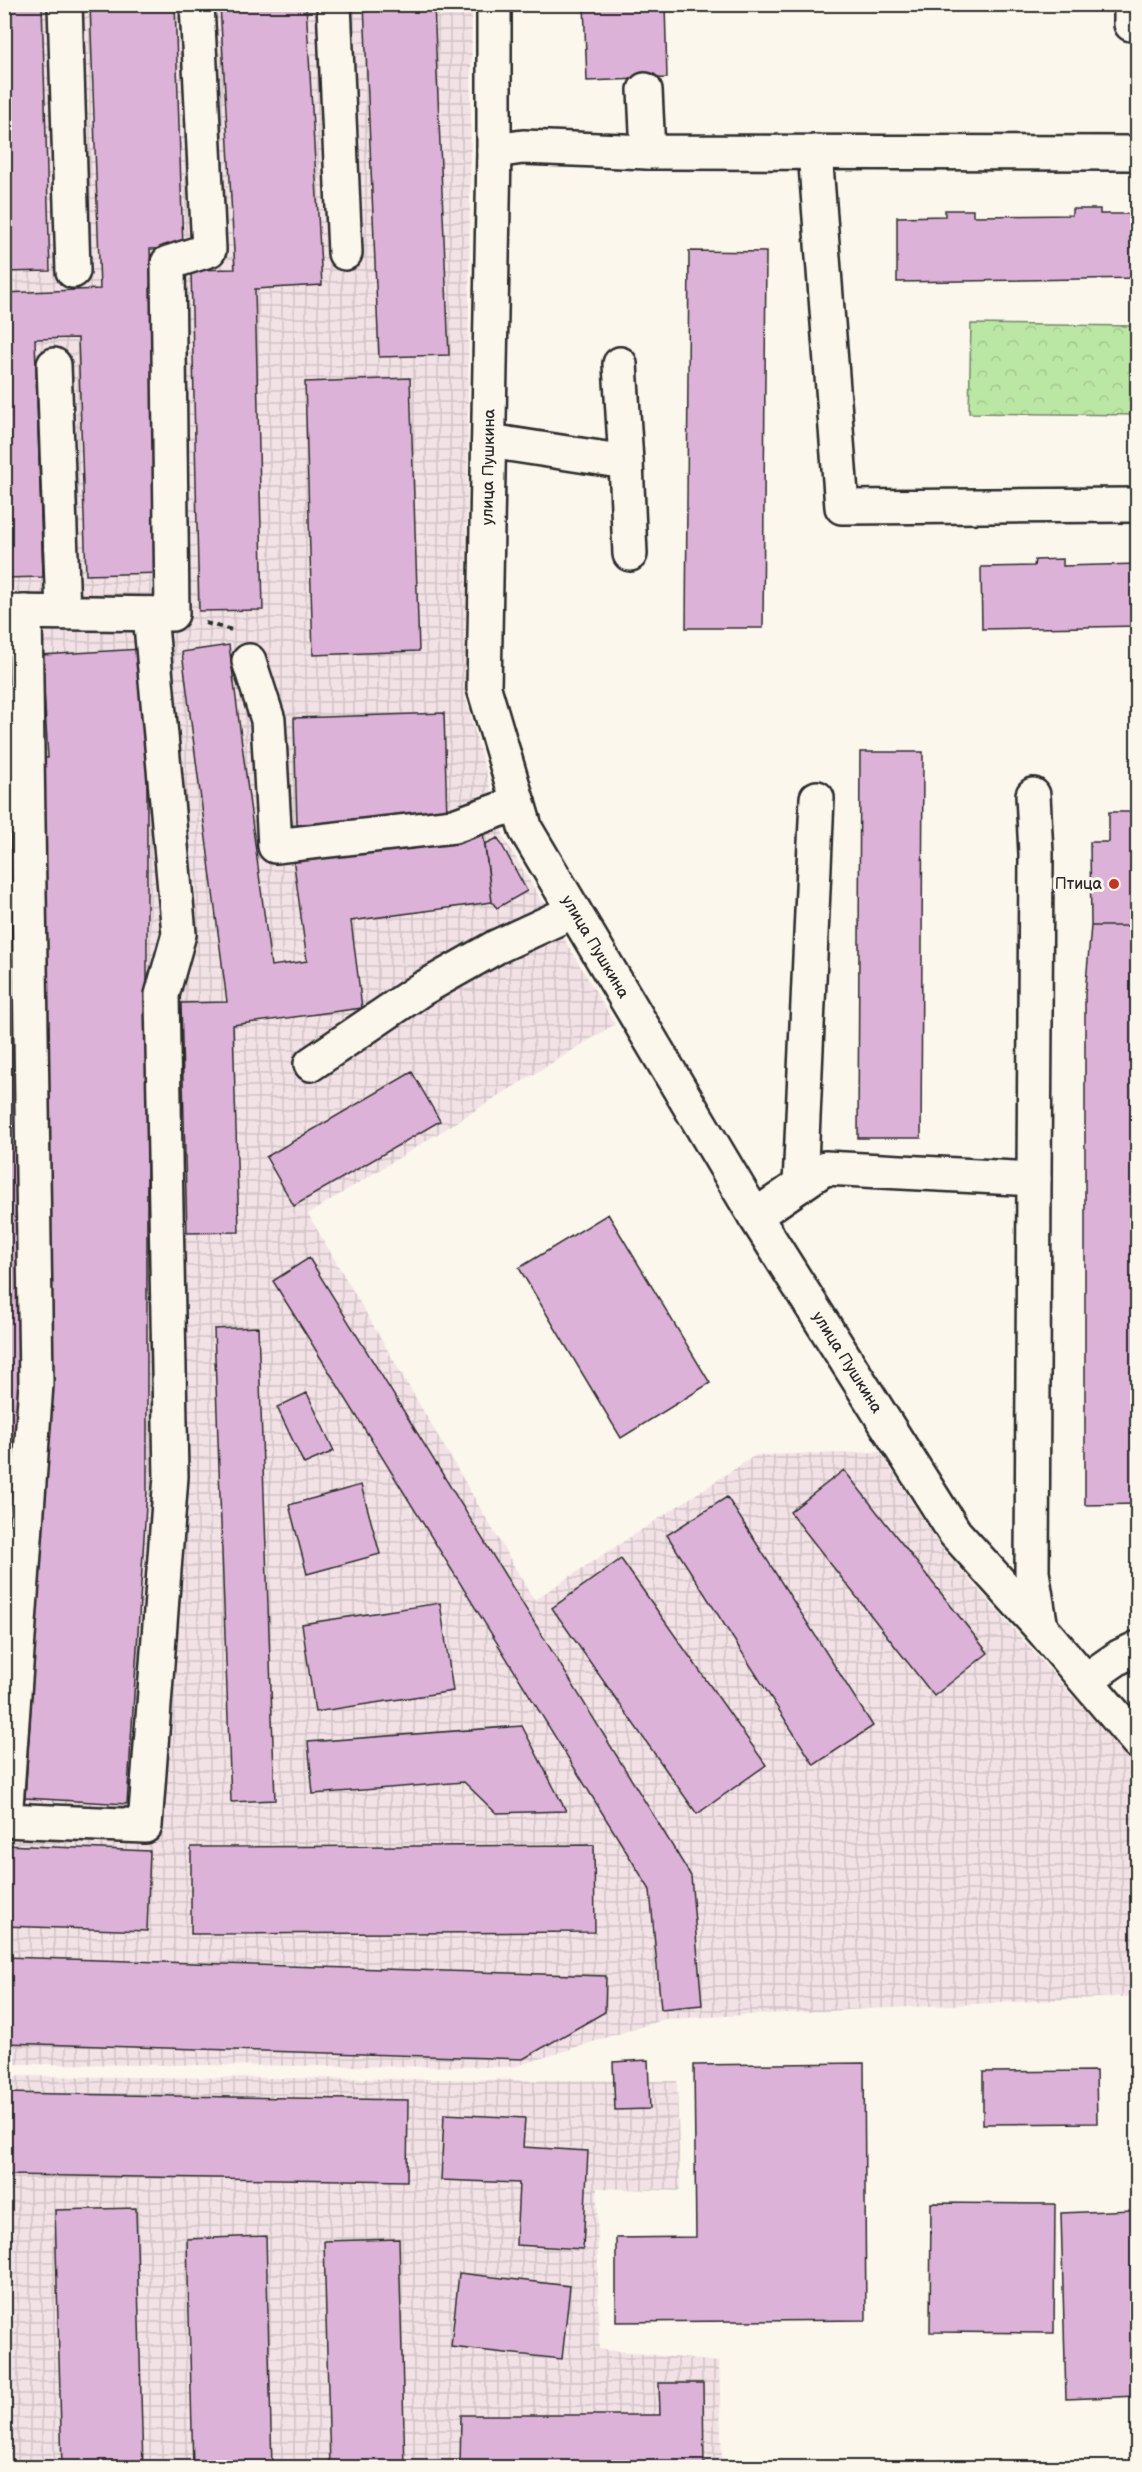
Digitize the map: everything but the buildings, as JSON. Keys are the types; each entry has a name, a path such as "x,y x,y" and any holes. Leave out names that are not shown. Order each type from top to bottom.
{"street":[{"path":"65,4 73,271"},
{"path":"161,614 15,612 36,1384 5,1820 145,1826 171,1476 162,995 179,934 161,614 168,263 209,250 198,4"},
{"path":"334,4 345,253"},
{"name":"улица Пушкина","path":"494,4 494,152 484,688 526,830 755,1216 955,1533 1041,1628 1137,1742"},
{"path":"645,90 648,152"},
{"path":"494,152 523,147 648,152 1137,153"},
{"path":"814,152 842,507 1137,505"},
{"path":"620,364 630,554"},
{"path":"54,365 63,612"},
{"path":"489,441 626,462"},
{"path":"249,661 268,720 275,846 454,826 518,803"},
{"path":"1033,795 1036,854 1032,1572 1041,1628"},
{"path":"801,1185 817,798"},
{"path":"311,1064 420,990 496,947 574,911"},
{"path":"755,1216 825,1168 1034,1179"},
{"path":"1086,1680 1119,1657 1137,1648"}],"path":[{"path":"161,614 234,631 249,661"}],"shaded area":[{"path":"5,5 472,5 465,696 504,838 615,1024 308,1214 534,1600 756,1455 880,1452 940,1546 1137,1769 1137,1996 665,2019 514,2067 5,2064"},
{"path":"5,2076 677,2081 680,2191 597,2188 599,2349 719,2362 722,2467 5,2468"}],"green space":[{"path":"971,324 1137,326 1137,415 969,413"}],"place":[{"name":"Птица","path":"1114,884"}]}
